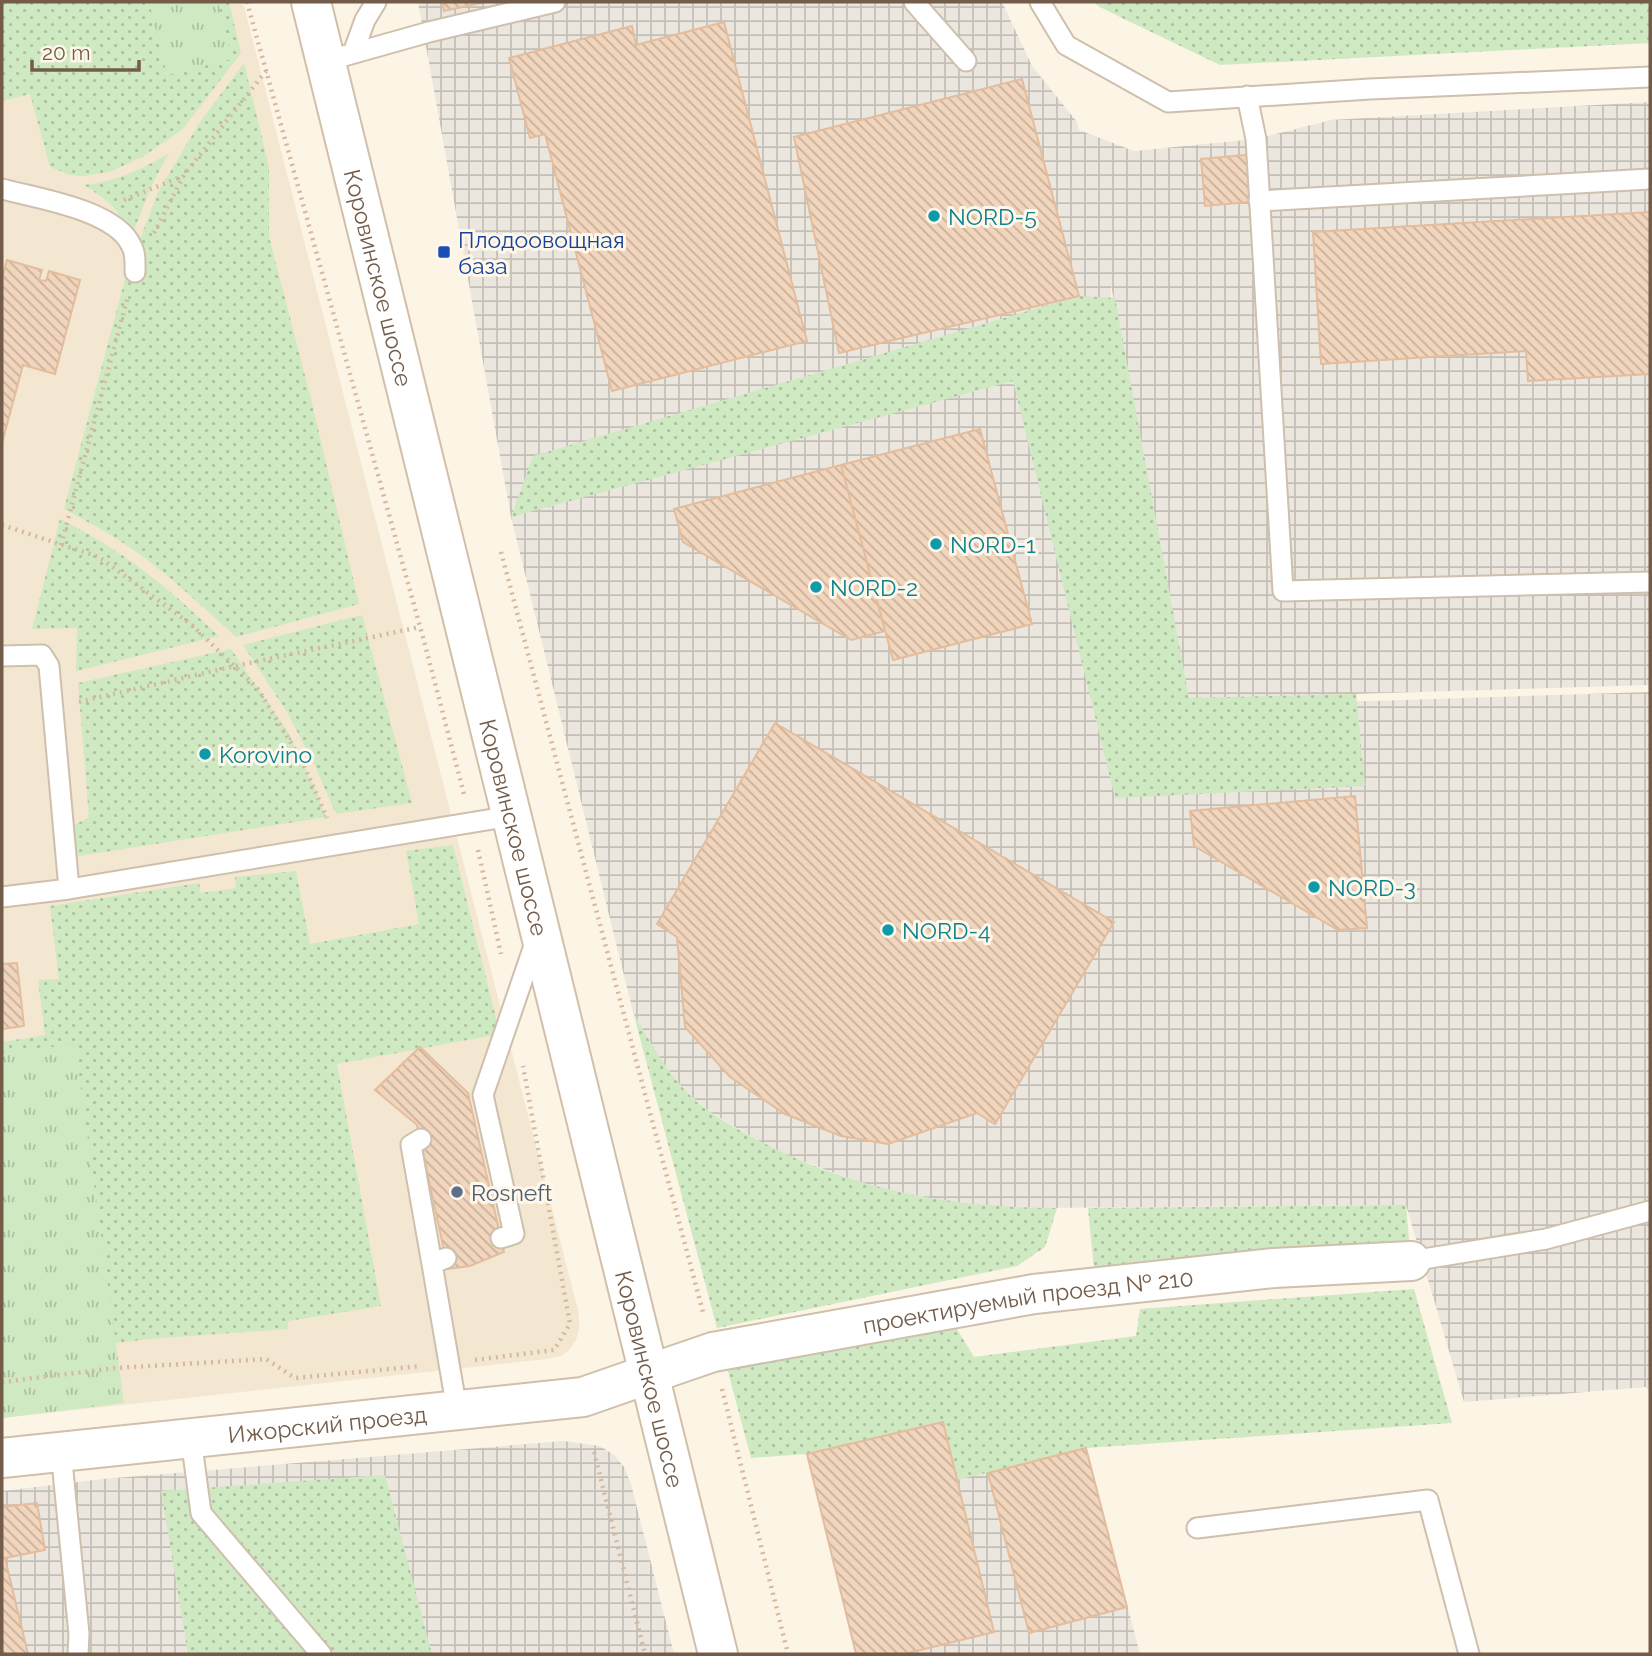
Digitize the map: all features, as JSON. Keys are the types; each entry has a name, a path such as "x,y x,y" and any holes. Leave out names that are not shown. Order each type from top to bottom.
{"main road":[{"name":"Коровинское шоссе","path":"311,2 339,57 512,816 718,1654"},
{"name":"проектируемый проезд № 210","path":"649,1374 713,1352 1034,1294 1274,1268 1411,1261"},
{"name":"Ижорский проезд","path":"2,1458 583,1397 649,1374"}],"lane":[{"path":"339,57 376,2"},
{"path":"339,57 555,2"},
{"path":"914,2 966,61"},
{"path":"1040,2 1066,45 1167,102 1383,88 1650,77"},
{"path":"1247,96 1256,139 1283,591 1650,582"},
{"path":"1259,201 1650,179"},
{"path":"2,189 90,214 122,233 131,244 135,272"},
{"path":"2,656 42,655 49,666 69,889"},
{"path":"2,897 69,889 512,816"},
{"path":"501,1238 514,1234 477,1100 539,929"},
{"path":"421,1139 411,1145 439,1261 457,1410"},
{"path":"1411,1261 1546,1239 1650,1211"},
{"path":"191,1438 201,1513 321,1654"},
{"path":"61,1451 79,1634 78,1654"},
{"path":"1197,1528 1428,1500 1469,1654"}],"path":[{"path":"247,2 420,627 471,822"},
{"path":"90,214 184,175"},
{"path":"2,526 99,557 192,625 258,689 302,761 338,844"},
{"path":"500,552 713,1352 788,1654"},
{"path":"53,708 420,627"},
{"path":"2,1382 116,1368 266,1359 295,1378 451,1363 554,1350 570,1324"},
{"path":"594,1452 645,1654"}],"shaded area":[{"path":"2,2 243,2 579,1314 576,1340 561,1356 2,1418"},
{"path":"418,2 1002,2 1032,66 1077,122 1079,130 1134,151 1256,139 1331,120 1650,102 1650,685 1189,699 1111,285 1104,705 1373,701 1650,692 1650,1393 1646,1387 1464,1402 1406,1205 1037,1208 984,1206 930,1198 872,1187 776,1151 710,1112 684,1090 655,1052 633,1012 511,517"},
{"path":"943,1422 988,1473 1086,1448 1140,1654 856,1654 807,1454"},
{"path":"564,1441 600,1446 614,1455 624,1467 631,1484 674,1654 2,1654 2,1491 103,1479"}],"green space":[{"path":"2,2 229,2 241,53 183,129 144,156 110,172 70,175 50,167 30,94 2,101"},
{"path":"149,2 218,2 232,59 167,75"},
{"path":"1095,2 1650,2 1650,43 1220,65 1098,6"},
{"path":"244,63 269,167 269,237 310,395 359,604 236,637 179,585 142,556 64,509 126,275 158,192 200,122"},
{"path":"169,153 152,185 130,240 123,221 113,207 84,185 128,174"},
{"path":"1079,296 1115,298 1189,698 1356,694 1365,786 1115,798 1013,381 511,517 533,456"},
{"path":"60,519 125,557 219,636 76,671 77,628 32,629"},
{"path":"362,615 412,803 336,814 288,714 243,645"},
{"path":"231,649 288,732 326,817 67,858 66,830 89,817 78,683"},
{"path":"453,845 500,1034 337,1064 381,1306 288,1321 288,1329 149,1339 2,1357 2,1042 45,1035 38,980 59,979 50,906 199,883 201,893 236,888 235,877 296,871 310,944 419,924 406,851"},
{"path":"633,1012 662,1061 690,1096 734,1127 788,1155 825,1170 900,1192 977,1204 1057,1208 1045,1247 1017,1266 717,1328"},
{"path":"75,1044 124,1403 2,1418 2,1053"},
{"path":"1406,1205 1410,1252 1094,1268 1088,1208"},
{"path":"1414,1289 1452,1423 1086,1448 957,1480 942,1422 807,1454 751,1458 726,1364 955,1326 974,1357 1136,1336 1140,1309"},
{"path":"385,1475 432,1654 188,1654 161,1491"}],"building":[{"path":"442,2 485,2 444,11"},
{"path":"724,22 807,341 612,391 545,134 530,138 509,58 632,26 636,45"},
{"name":"NORD-5","path":"1022,79 1079,296 839,353 794,137"},
{"path":"1255,154 1259,201 1205,206 1201,159"},
{"path":"1650,212 1650,374 1528,381 1526,351 1321,364 1313,232"},
{"path":"7,260 42,270 39,280 46,281 49,271 80,280 55,374 23,365 2,443 2,278"},
{"name":"NORD-1","path":"980,429 1032,624 893,660 841,465"},
{"name":"NORD-2","path":"841,465 885,631 851,640 683,542 674,509"},
{"name":"NORD-4","path":"775,723 1114,922 995,1124 977,1113 888,1144 841,1136 785,1114 730,1077 685,1027 677,937 657,924"},
{"name":"NORD-3","path":"1355,796 1367,928 1338,930 1194,846 1190,811"},
{"path":"17,963 24,1026 2,1029 2,964"},
{"path":"420,1047 468,1093 504,1252 470,1266 448,1269 417,1125 375,1090"},
{"path":"943,1422 994,1632 904,1654 856,1654 807,1454"},
{"path":"1086,1448 1127,1607 1029,1633 988,1473"},
{"path":"37,1503 45,1550 5,1558 28,1654 2,1654 2,1507"}],"place":[{"name":"NORD-5","path":"934,216"},
{"name":"Плодоовощная база","path":"444,252"},
{"name":"NORD-1","path":"936,544"},
{"name":"NORD-2","path":"816,587"},
{"name":"Korovino","path":"205,754"},
{"name":"NORD-3","path":"1314,887"},
{"name":"NORD-4","path":"888,930"},
{"name":"Rosneft","path":"457,1192"}]}
